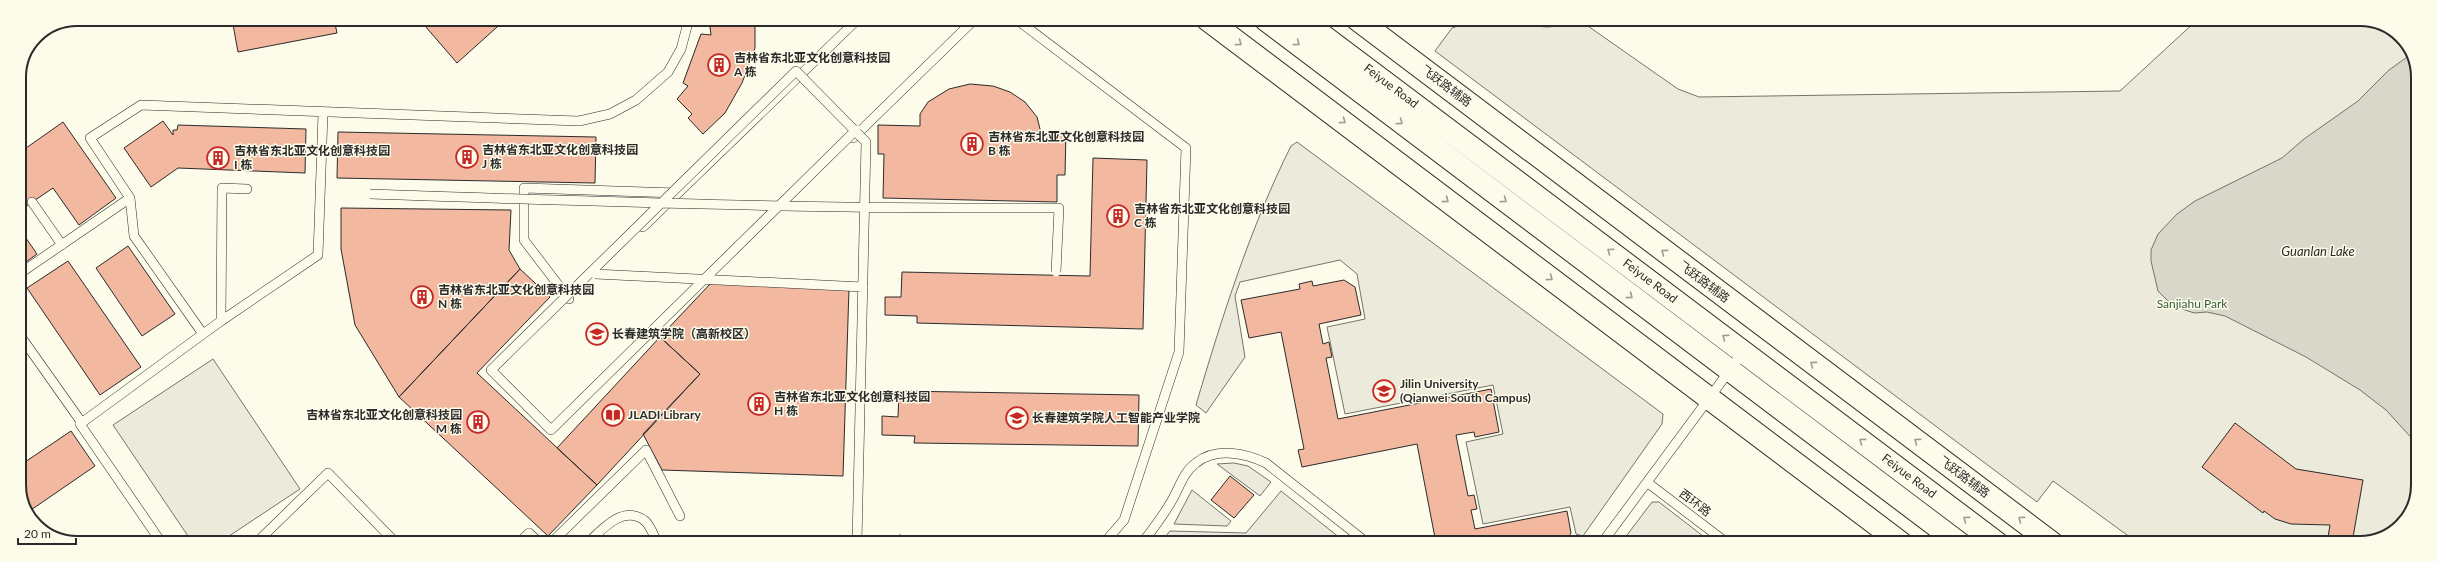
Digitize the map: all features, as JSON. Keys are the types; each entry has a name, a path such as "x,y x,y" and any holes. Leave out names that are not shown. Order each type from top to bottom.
{"main road":[{"path":"1216,26 1892,536"},
{"name":"Feiyue Road","path":"1274,26 1949,536"},
{"name":"Feiyue Road","path":"1310,26 1744,351 1988,536"},
{"name":"飞跃路辅路","path":"1366,26 2043,536"}],"lane":[{"path":"203,334 134,236 130,198 90,138 141,105 323,113 579,121 610,114 636,100 668,72 681,49 687,26"},
{"path":"851,26 494,371 551,430 969,26"},
{"path":"1024,26 1186,148 1179,352 1124,520 1110,536"},
{"path":"856,130 551,430 491,370 796,71 856,130 866,142 857,536"},
{"path":"82,423 221,320 318,255 323,113"},
{"path":"221,320 222,188 247,189"},
{"path":"569,299 524,240 524,188 678,193"},
{"path":"370,194 660,205 865,208 1059,208 1056,272"},
{"path":"26,269 130,198"},
{"path":"32,202 62,245"},
{"path":"594,274 863,287"},
{"path":"26,344 82,423 80,424 158,536"},
{"path":"1607,536 1744,351"},
{"path":"558,536 646,450 680,516"},
{"path":"1147,536 1163,515 1185,474 1196,463 1230,453 1248,455 1266,463 1358,536"},
{"path":"263,536 328,473 389,536"},
{"name":"西环路","path":"1648,483 1718,536"},
{"path":"595,536 608,523 621,517 634,516 645,521 654,536"}],"green space":[{"name":"Sanjiahu Park","path":"1458,26 1588,26 1678,89 1699,97 2120,91 2190,26 2370,27 2386,33 2394,39 2407,57 2411,74 2411,485 2410,495 2404,510 2394,523 2386,529 2370,535 2360,536 2128,536 2053,481 2037,502 1435,51 1452,28"},
{"path":"1297,142 1663,414 1662,424 1583,536 1576,534 1570,507 1483,524 1466,442 1503,434 1493,385 1345,414 1327,327 1365,319 1357,274 1340,260 1240,282 1235,296 1245,357 1206,413 1196,405 1216,339 1250,241 1276,177 1291,146"},
{"path":"213,359 300,489 229,536 188,536 113,425"},
{"path":"1234,463 1248,466 1271,482 1260,496 1217,464"},
{"path":"1192,490 1231,521 1227,526 1174,524"},
{"path":"1281,491 1337,536 1166,536 1170,531 1246,533"},
{"path":"1652,502 1659,502 1703,536 1626,536"}],"water":[{"name":"Guanlan Lake","path":"2407,57 2411,74 2411,437 2386,410 2360,390 2306,357 2225,316 2207,312 2194,313 2179,308 2168,301 2158,291 2151,261 2151,250 2158,234 2177,214 2195,201 2282,158 2304,139 2358,101 2389,70"}],"building":[{"path":"233,26 336,26 337,33 238,52"},
{"path":"425,26 498,26 457,63"},
{"name":"吉林省东北亚文化创意科技园 A 栋","path":"710,26 755,26 755,48 742,83 725,113 703,134 688,118 692,114 677,99 688,86 683,83 701,34 711,35"},
{"name":"吉林省东北亚文化创意科技园 B 栋","path":"970,84 993,86 1010,92 1025,102 1037,117 1041,133 1066,133 1065,175 1057,175 1057,202 883,198 884,154 878,154 878,125 920,126 920,114 928,102 949,89"},
{"name":"吉林省东北亚文化创意科技园 I 栋","path":"163,121 173,135 173,130 177,130 178,125 306,129 305,173 178,168 151,187 124,148"},
{"path":"63,122 116,198 79,225 53,188 26,206 26,148"},
{"name":"吉林省东北亚文化创意科技园 J 栋","path":"338,132 596,137 595,183 337,178"},
{"name":"吉林省东北亚文化创意科技园 C 栋","path":"1093,158 1147,160 1143,329 917,323 917,316 885,315 885,297 901,297 902,272 1090,276"},
{"name":"吉林省东北亚文化创意科技园 N 栋","path":"341,208 511,210 509,250 520,269 399,397 355,325 341,249"},
{"path":"26,238 37,254 26,262"},
{"path":"128,246 175,314 142,336 96,268"},
{"path":"68,261 141,367 100,395 27,288"},
{"name":"吉林省东北亚文化创意科技园 M 栋","path":"520,269 550,297 477,373 597,485 548,536 399,397"},
{"path":"1344,280 1355,287 1361,315 1319,324 1323,344 1329,342 1332,357 1326,358 1338,419 1491,389 1499,432 1475,437 1474,432 1456,435 1468,496 1474,495 1477,509 1471,510 1475,529 1567,511 1571,533 1569,536 1435,536 1417,444 1302,467 1298,450 1304,449 1281,332 1249,338 1241,300 1300,289 1299,284 1312,281 1313,286"},
{"name":"吉林省东北亚文化创意科技园 H 栋","path":"711,283 849,288 843,476 662,470 643,434 700,374 660,337"},
{"path":"660,337 700,374 597,485 557,448"},
{"path":"899,391 1139,395 1138,446 914,443 915,436 882,435 882,416 898,417"},
{"path":"2235,423 2296,469 2363,480 2353,536 2328,536 2330,525 2291,524 2275,519 2264,511 2263,513 2202,467"},
{"path":"71,431 95,466 32,509 26,488 26,461"},
{"path":"1230,476 1254,495 1234,518 1211,500"}],"place":[{"name":"吉林省东北亚文化创意科技园 A 栋","path":"719,65"},
{"name":"吉林省东北亚文化创意科技园 B 栋","path":"972,144"},
{"name":"吉林省东北亚文化创意科技园 J 栋","path":"467,157"},
{"name":"吉林省东北亚文化创意科技园 I 栋","path":"218,158"},
{"name":"吉林省东北亚文化创意科技园 C 栋","path":"1118,216"},
{"name":"吉林省东北亚文化创意科技园 N 栋","path":"422,297"},
{"name":"长春建筑学院（高新校区）","path":"597,334"},
{"name":"Jilin University (Qianwei South Campus)","path":"1384,391"},
{"name":"吉林省东北亚文化创意科技园 H 栋","path":"759,404"},
{"name":"JLADI Library","path":"613,415"},
{"name":"长春建筑学院人工智能产业学院","path":"1017,418"},
{"name":"吉林省东北亚文化创意科技园 M 栋","path":"478,422"}]}
